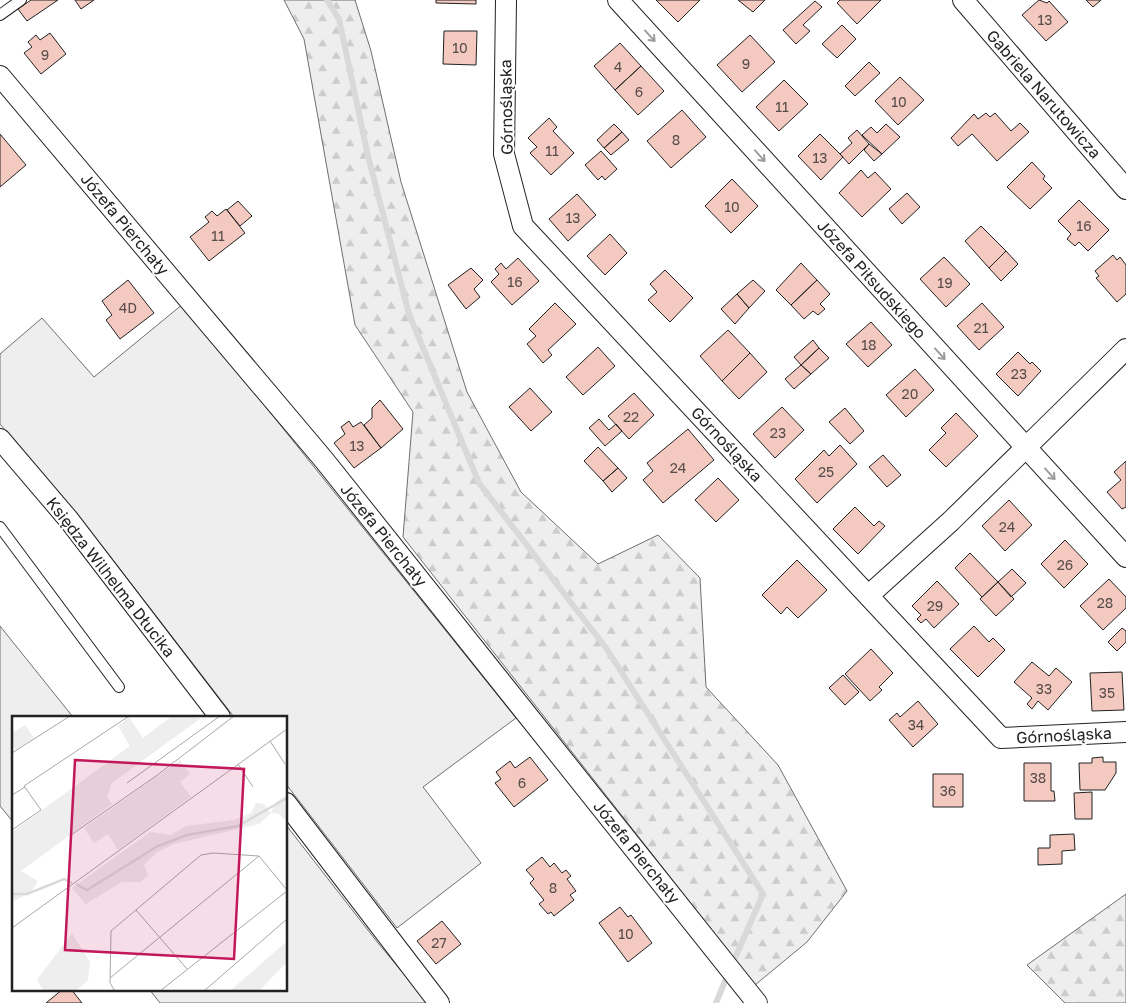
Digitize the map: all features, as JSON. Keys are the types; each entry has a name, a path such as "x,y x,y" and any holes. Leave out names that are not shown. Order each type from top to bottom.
{"street":[{"name":"Górnośląska","path":"506,0 504,154 523,226 1001,738 1126,732"},
{"name":"Józefa Piłsudskiego","path":"618,0 1126,557"},
{"name":"Gabriela Narutowicza","path":"963,0 1126,189"},
{"name":"Józefa Pierchały","path":"0,76 324,460 757,1003"},
{"path":"869,595 952,522 1126,349"},
{"name":"Księdza Wilhelma Dłucika","path":"0,439 69,520 219,716"},
{"path":"288,806 440,1003"}],"lane":[{"path":"0,15 21,0"},
{"path":"0,527 118,687"}],"green space":[{"path":"284,0 355,0 371,51 401,182 467,392 521,492 598,564 658,535 700,578 706,687 778,765 847,891 807,942 755,985 403,537 413,412 355,325 304,39"},
{"path":"183,304 516,718 423,787 481,863 397,928 288,787 288,716 233,716 109,555 0,424 0,354 42,318 94,377"},
{"path":"0,626 72,716 12,716 12,821 0,806"},
{"path":"288,828 378,943 428,1003 160,1003 150,990 288,990"},
{"path":"1126,894 1126,1003 1065,1003 1027,965"}],"building":[{"path":"31,0 58,0 27,21 18,9"},
{"path":"75,0 94,0 81,9"},
{"path":"436,0 476,0 476,4 436,3"},
{"path":"656,0 700,0 678,22"},
{"path":"738,0 765,0 753,12"},
{"path":"840,0 881,0 857,24 837,3"},
{"path":"1039,0 1047,3 1049,1 1068,22 1046,41 1022,15"},
{"path":"1086,0 1101,0 1093,7"},
{"path":"815,1 822,7 803,25 810,31 796,44 783,30"},
{"path":"842,25 856,39 837,58 822,44"},
{"path":"444,31 477,31 476,65 443,64"},
{"path":"50,33 66,54 41,74 24,53 32,47 28,42 36,35 40,40"},
{"path":"750,35 775,62 742,92 717,65"},
{"path":"620,43 641,66 615,90 594,66"},
{"path":"869,62 880,73 855,96 845,86"},
{"path":"641,66 664,91 638,115 615,90"},
{"path":"900,77 924,100 898,125 875,101"},
{"path":"784,80 808,104 779,131 756,107"},
{"path":"682,110 706,137 671,168 647,141"},
{"path":"986,113 990,117 995,113 1011,131 1020,123 1029,132 997,161 972,134 958,146 951,138 974,114 978,119"},
{"path":"549,118 557,127 553,131 574,153 551,175 530,153 537,147 528,138"},
{"path":"614,124 622,132 604,148 597,140"},
{"path":"886,124 900,137 882,154 862,135 871,127 877,133"},
{"path":"857,130 869,144 849,164 840,154 852,143 848,138"},
{"path":"622,132 629,140 611,155 604,148"},
{"path":"0,134 26,165 0,187"},
{"path":"820,134 843,157 821,180 798,156"},
{"path":"869,144 882,154 874,161 864,150"},
{"path":"601,151 617,169 605,180 602,176 598,180 585,165"},
{"path":"1032,162 1045,176 1043,179 1052,188 1030,209 1007,187"},
{"path":"861,170 868,178 875,172 891,189 862,217 839,193"},
{"path":"732,179 758,206 731,233 705,206"},
{"path":"907,193 920,207 902,224 889,209"},
{"path":"577,194 596,215 568,241 549,219"},
{"path":"1079,200 1109,230 1088,251 1079,242 1075,246 1067,239 1071,234 1058,221"},
{"path":"238,201 252,216 240,226 227,210"},
{"path":"226,209 245,233 209,261 190,237 209,222 205,217 212,211 217,216"},
{"path":"981,226 1006,251 989,268 965,241"},
{"path":"610,234 627,253 605,275 587,256"},
{"path":"1006,251 1018,264 1001,281 989,268"},
{"path":"1113,255 1117,260 1120,257 1126,265 1126,294 1117,302 1096,278 1099,276 1095,271"},
{"path":"944,257 970,284 946,307 920,279"},
{"path":"518,258 539,281 512,305 491,282 499,274 495,269 501,263 506,269"},
{"path":"801,263 817,280 791,305 776,290"},
{"path":"471,268 483,280 474,289 480,297 466,309 448,285"},
{"path":"665,270 693,298 670,322 648,300 657,292 650,284"},
{"path":"128,280 154,313 120,339 106,320 112,315 102,301"},
{"path":"753,280 765,291 749,308 737,294"},
{"path":"817,280 830,294 820,304 825,309 818,315 813,311 804,319 791,305"},
{"path":"737,294 749,308 735,324 721,309"},
{"path":"555,303 576,324 548,350 552,355 543,363 527,344 536,336 529,329"},
{"path":"982,303 1004,327 979,350 957,326"},
{"path":"871,322 892,345 868,367 846,344"},
{"path":"728,330 750,353 722,381 700,356"},
{"path":"813,340 819,348 801,365 794,357"},
{"path":"598,347 615,366 583,395 566,377"},
{"path":"819,348 829,358 811,374 801,365"},
{"path":"1018,352 1030,364 1032,362 1041,371 1018,396 996,374"},
{"path":"750,353 767,372 739,399 722,381"},
{"path":"801,365 811,374 794,389 785,379"},
{"path":"915,369 934,390 906,417 886,395"},
{"path":"530,388 552,412 531,431 509,407"},
{"path":"634,393 654,415 629,439 608,416"},
{"path":"380,400 403,429 381,448 364,425 372,418 372,408"},
{"path":"782,407 804,430 775,458 753,434"},
{"path":"845,408 864,431 850,444 829,422"},
{"path":"956,413 978,436 946,467 929,450 946,433 941,428"},
{"path":"599,419 609,430 616,424 622,431 605,446 589,428"},
{"path":"349,421 353,427 361,422 381,448 354,468 334,443 345,434 341,427"},
{"path":"688,429 714,460 663,503 643,480 653,471 647,463"},
{"path":"840,445 857,464 817,503 795,479 824,450 829,456"},
{"path":"598,447 618,468 603,481 584,461"},
{"path":"883,455 901,475 887,487 869,467"},
{"path":"1126,461 1126,507 1122,509 1107,492 1121,480 1114,472"},
{"path":"618,468 627,478 612,492 603,481"},
{"path":"718,478 739,500 716,522 695,500"},
{"path":"1009,500 1032,525 1005,551 982,526"},
{"path":"855,507 874,526 879,521 885,526 858,554 833,529"},
{"path":"1065,540 1088,564 1064,588 1041,564"},
{"path":"970,553 998,582 982,597 955,568"},
{"path":"797,560 827,590 798,618 787,607 781,614 762,595"},
{"path":"1012,569 1026,583 1011,597 998,582"},
{"path":"1109,579 1126,597 1126,608 1103,630 1080,606"},
{"path":"937,581 959,604 934,628 926,619 921,623 917,619 921,615 912,606"},
{"path":"998,582 1014,599 996,616 980,599"},
{"path":"974,626 989,642 993,638 1005,650 978,677 950,649"},
{"path":"1122,628 1126,631 1126,642 1117,651 1108,642"},
{"path":"871,649 893,673 879,687 882,690 870,701 845,674"},
{"path":"1032,662 1049,676 1056,668 1072,682 1048,710 1038,701 1032,709 1027,704 1032,698 1014,682"},
{"path":"1122,672 1124,710 1092,711 1090,673"},
{"path":"843,675 859,692 845,705 829,688"},
{"path":"918,701 938,724 913,747 889,720 897,713 900,717"},
{"path":"530,757 548,780 514,807 495,783 501,779 496,772 510,761 515,768"},
{"path":"1103,757 1103,762 1116,762 1116,773 1105,790 1080,790 1079,763 1092,763 1092,758"},
{"path":"1024,763 1051,763 1051,791 1054,791 1055,801 1024,801"},
{"path":"933,774 963,774 963,807 933,807"},
{"path":"1092,792 1092,819 1075,819 1074,793"},
{"path":"1074,834 1075,850 1062,851 1062,864 1038,865 1038,848 1050,848 1050,835"},
{"path":"542,857 550,867 554,863 562,873 566,870 571,876 567,879 576,891 570,895 574,900 554,916 551,912 548,914 539,904 544,900 530,883 534,879 526,870"},
{"path":"620,907 628,917 631,915 652,943 628,962 599,923"},
{"path":"442,921 461,944 436,964 417,941"},
{"path":"62,990 72,990 82,1003 46,1003"}],"waterway":[{"path":"327,0 339,19 368,156 409,314 479,483 606,648 763,894 732,965"},
{"path":"716,1003 728,974"}]}
